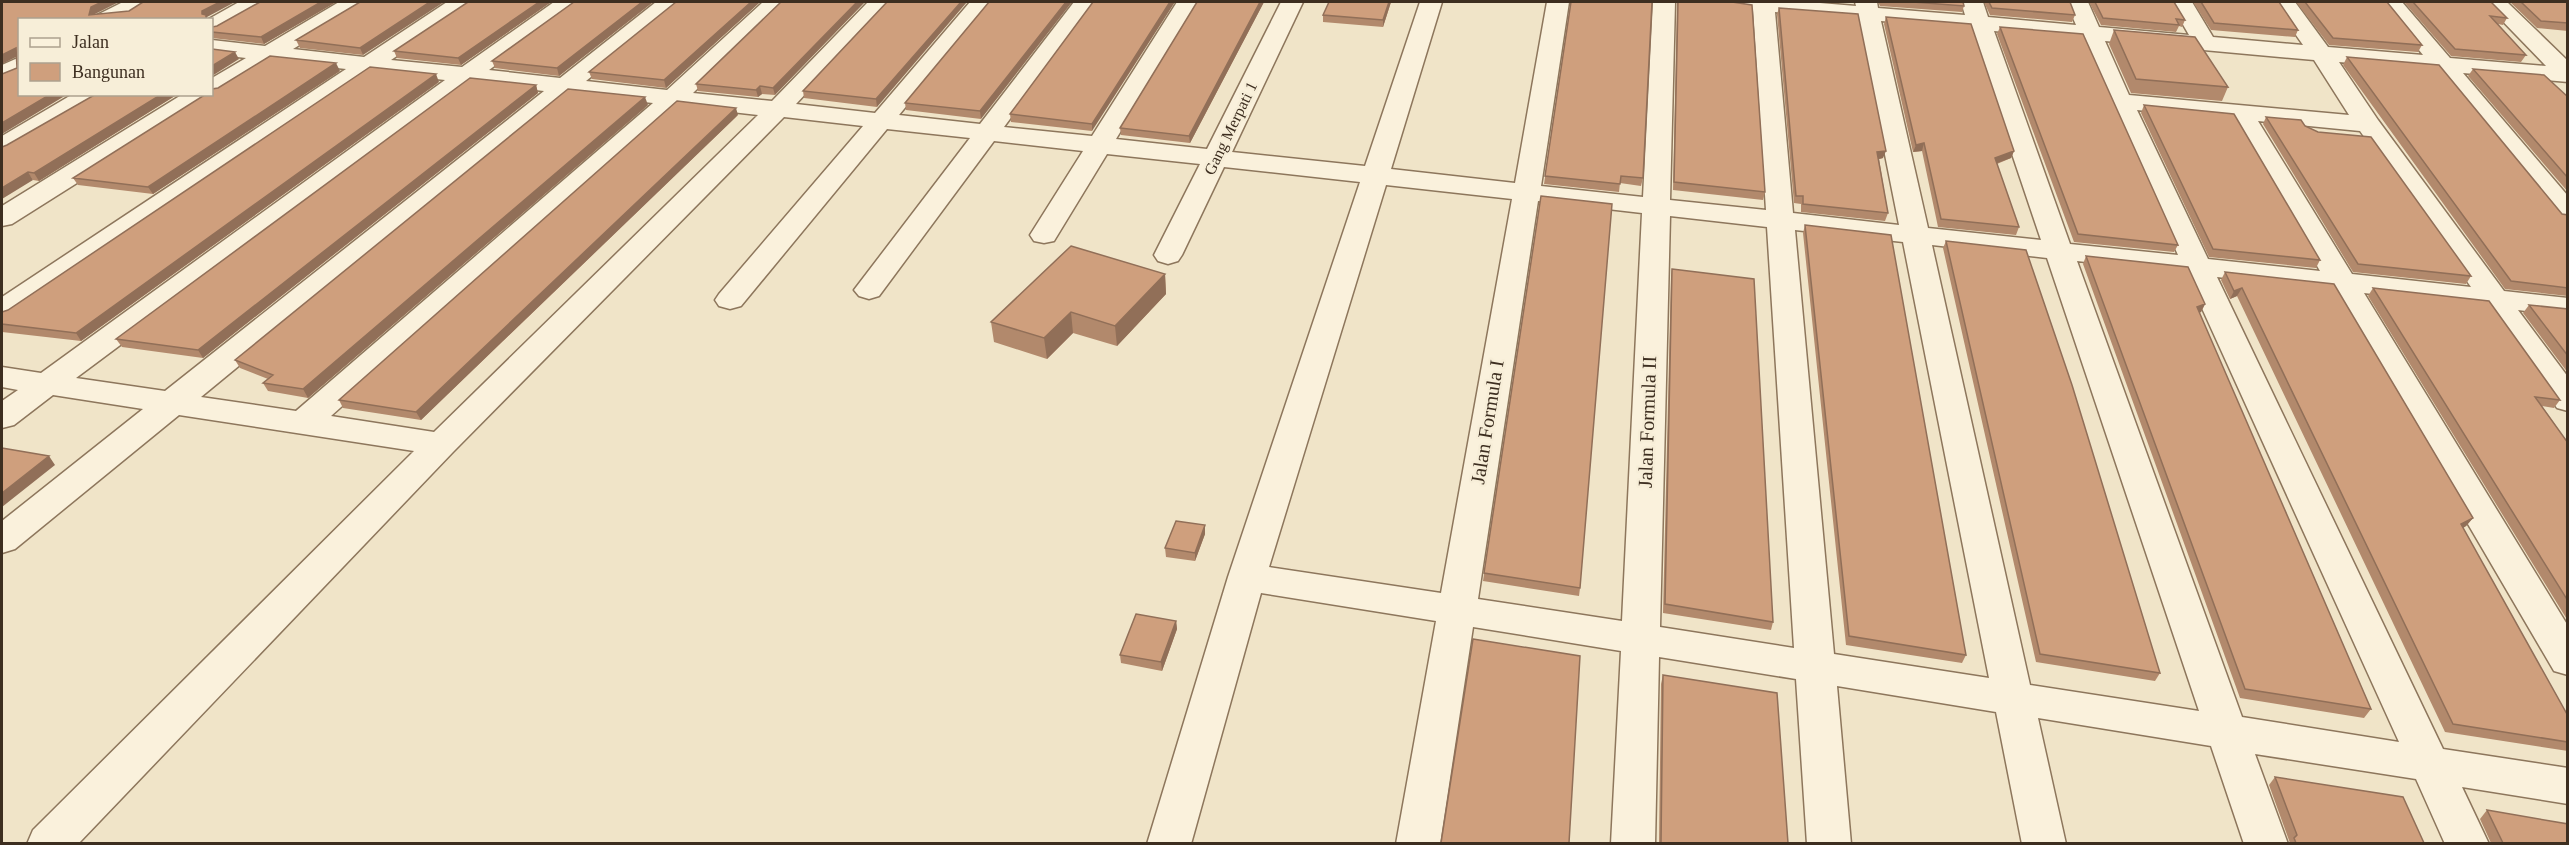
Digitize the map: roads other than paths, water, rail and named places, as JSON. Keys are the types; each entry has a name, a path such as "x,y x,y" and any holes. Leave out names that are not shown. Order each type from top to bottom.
{"street":[{"path":"109,18 139,2"},
{"path":"213,25 254,2"},
{"path":"213,87 354,2"},
{"path":"2,310 461,2"},
{"path":"2,417 567,2"},
{"path":"2,540 669,2"},
{"path":"303,423 673,98 775,2"},
{"path":"49,843 441,444 777,111 880,2"},
{"path":"729,300 981,2"},
{"path":"869,290 1084,2"},
{"path":"1044,235 1188,2"},
{"name":"Gang Merpati 1","path":"1168,255 1292,2"},
{"path":"1169,843 1247,577 1431,2"},
{"name":"Jalan Formula I","path":"1418,843 1558,2"},
{"name":"Jalan Formula II","path":"1633,843 1664,2"},
{"path":"1829,843 1778,219 1755,2 1976,12 2092,33 2568,75"},
{"path":"2077,2 2120,101 2467,843"},
{"path":"2181,2 2205,43"},
{"path":"2284,2 2368,124 2568,401"},
{"path":"2391,2 2568,214"},
{"path":"2495,2 2568,75"},
{"path":"1867,7 1913,235 2044,843"},
{"path":"1976,12 2266,843"},
{"path":"2536,45 2568,48"},
{"path":"213,47 2568,307"},
{"path":"2,74 18,65"},
{"path":"2,146 89,96"},
{"path":"2,218 198,96"},
{"path":"2120,101 2368,124"},
{"path":"2240,112 2568,660"},
{"path":"2,377 441,444"},
{"path":"1247,577 2568,786"}]}
